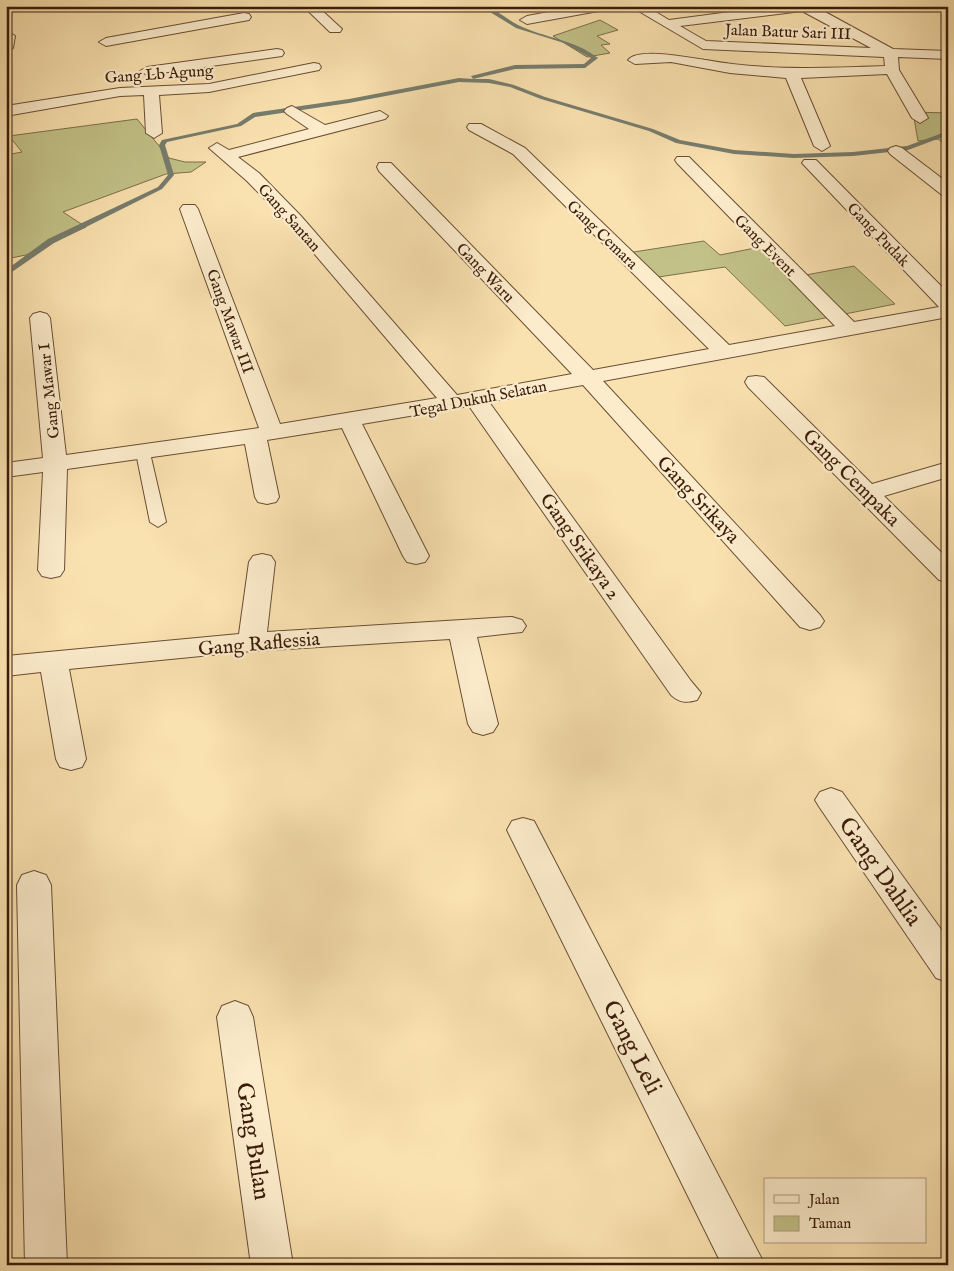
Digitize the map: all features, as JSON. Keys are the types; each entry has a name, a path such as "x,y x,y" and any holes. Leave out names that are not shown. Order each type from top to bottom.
{"street":[{"path":"218,6 245,14"},
{"path":"309,6 335,29"},
{"path":"527,20 604,6"},
{"name":"Jalan Batur Sari III","path":"636,6 703,45 948,55"},
{"path":"667,24 805,6 891,53 892,70 920,118"},
{"path":"106,42 245,14"},
{"path":"6,34 8,36 6,48"},
{"path":"264,38 292,70"},
{"path":"147,71 277,53"},
{"path":"635,60 671,58 730,68 792,74 892,70"},
{"name":"Gang Lb Agung","path":"6,111 120,92 151,89 209,88 314,67"},
{"path":"792,74 822,146"},
{"path":"151,89 154,132"},
{"path":"292,111 324,132"},
{"name":"Gang Santan","path":"380,116 324,132 222,152 253,176 296,220 464,400"},
{"name":"Gang Cemara","path":"475,127 518,151 724,352"},
{"path":"896,151 948,191"},
{"name":"Gang Event","path":"683,160 849,329"},
{"name":"Gang Pudak","path":"810,163 948,304"},
{"name":"Gang Waru","path":"385,167 587,377"},
{"name":"Gang Mawar III","path":"189,210 264,433 267,497"},
{"name":"Tegal Dukuh Selatan","path":"6,470 143,453 264,433 350,422 948,311"},
{"name":"Gang Mawar I","path":"40,318 55,464 50,570"},
{"name":"Gang Srikaya","path":"587,377 810,621"},
{"name":"Gang Cempaka","path":"756,382 944,566"},
{"name":"Gang Srikaya 2","path":"464,400 681,688 688,693"},
{"path":"350,422 416,556"},
{"path":"868,493 948,469"},
{"path":"252,642 262,562"},
{"name":"Gang Raflessia","path":"6,666 252,642 512,626"},
{"path":"461,629 483,724"},
{"path":"52,662 71,759"},
{"name":"Gang Dahlia","path":"832,800 948,967"},
{"name":"Gang Leli","path":"523,830 744,1265"},
{"path":"34,885 46,1265"},
{"name":"Gang Bulan","path":"235,1017 272,1265"}],"lane":[{"path":"143,453 158,522"}],"green space":[{"path":"600,20 618,30 597,36 610,44 601,45 610,53 587,57 553,36"},
{"path":"913,112 948,113 948,146 938,139 918,141"},
{"path":"137,119 169,158 185,162 206,162 191,172 166,174 63,212 86,227 26,255 6,259 6,155 22,152 9,136"},
{"path":"704,241 720,255 765,246 795,277 854,266 895,304 785,326 725,267 645,279 621,254"}],"waterway":[{"path":"473,77 515,67 585,66 595,58 566,42 518,27 482,6"},
{"path":"6,274 51,241 160,188 171,175 162,145 164,141 239,125 253,115 349,101 459,80 489,81 512,86 543,98 651,130 678,142 734,152 794,156 853,154 908,148 948,133"}]}
